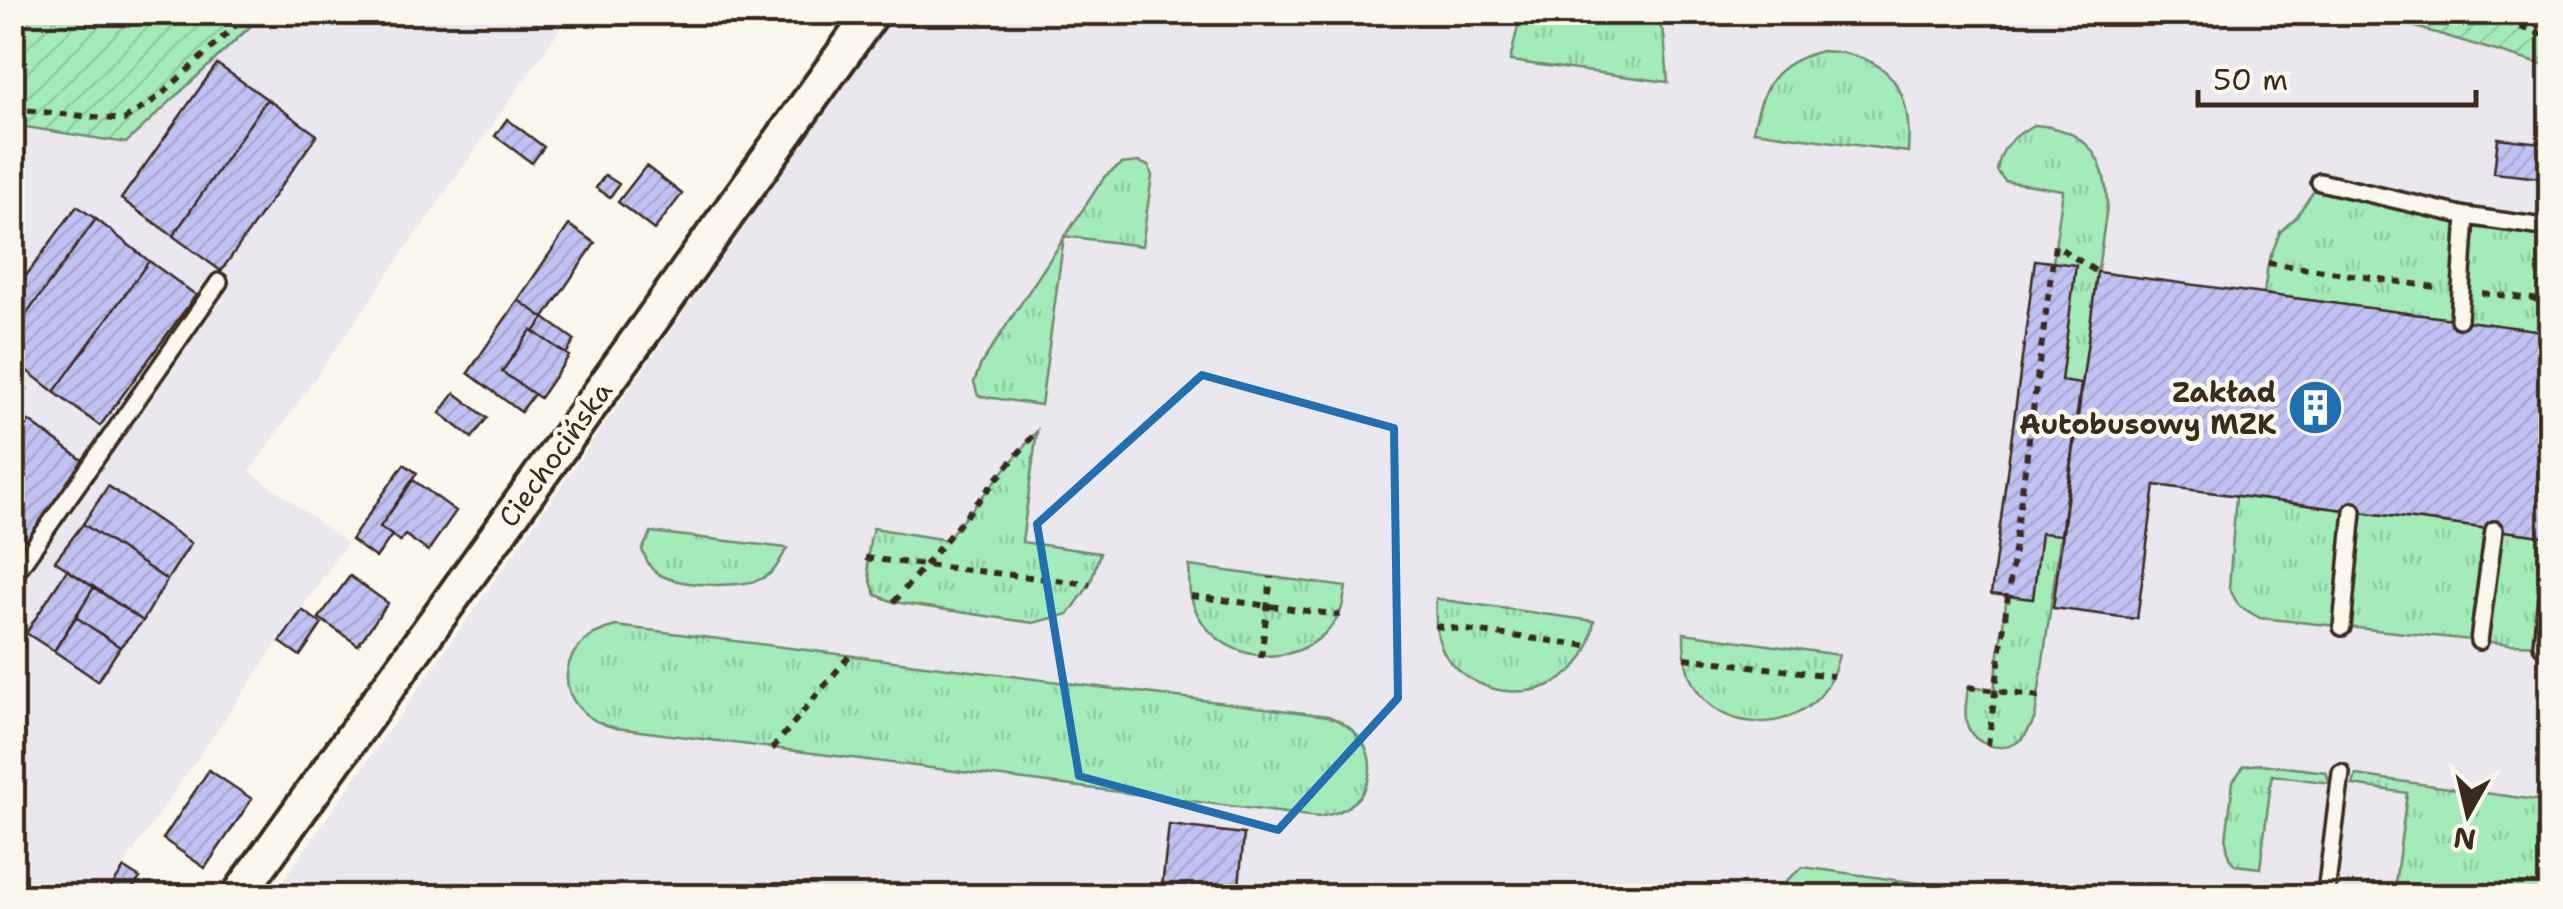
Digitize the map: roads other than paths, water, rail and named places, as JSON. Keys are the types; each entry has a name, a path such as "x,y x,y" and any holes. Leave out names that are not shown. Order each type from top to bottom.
{"street":[{"name":"Ciechocińska","path":"238,896 873,12"}],"lane":[{"path":"2320,182 2466,216 2550,228"},
{"path":"2459,320 2466,216"},
{"path":"12,578 219,282"},
{"path":"2342,627 2354,511"},
{"path":"2479,641 2494,530"},
{"path":"2542,645 2550,568"},
{"path":"2327,885 2341,773"}],"place":[{"name":"Zakład Autobusowy MZK","path":"2315,408"}]}
